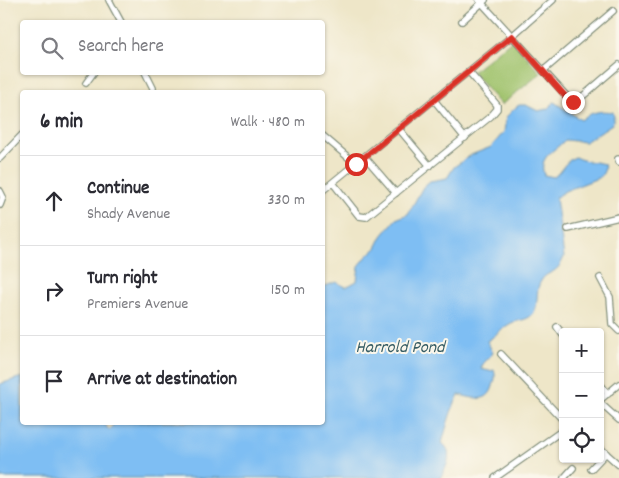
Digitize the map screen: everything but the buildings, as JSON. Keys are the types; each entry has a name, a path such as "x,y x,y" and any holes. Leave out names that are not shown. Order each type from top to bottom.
{"street":[{"path":"109,0 120,20"},
{"path":"325,189 469,72 553,0"},
{"path":"462,21 482,1 566,97 575,102 619,64"},
{"path":"543,72 613,11"},
{"path":"333,182 362,218 366,217 465,138 498,108 469,72"},
{"path":"86,83 92,75"},
{"path":"147,75 153,90"},
{"path":"434,100 465,138"},
{"path":"399,128 430,166"},
{"path":"0,158 20,137"},
{"path":"325,138 356,164"},
{"path":"365,156 396,193"},
{"path":"0,191 3,197 0,205"},
{"path":"568,229 619,217"},
{"path":"600,278 610,297 612,324 619,331"},
{"path":"501,354 561,418"},
{"path":"604,398 619,384"},
{"path":"604,389 608,394"},
{"path":"604,406 619,420"},
{"path":"495,478 559,433"},
{"path":"591,469 606,453 619,465"},
{"path":"564,478 573,468"}],"green space":[{"path":"512,40 541,73 501,105 472,72"}],"water":[{"name":"Harrold Pond","path":"554,102 581,120 592,113 613,112 612,124 585,142 565,140 548,155 543,163 544,175 554,177 568,161 575,157 604,164 603,174 598,178 565,191 556,198 564,257 558,267 546,275 539,284 536,307 531,316 508,325 487,341 493,353 481,369 494,370 495,378 491,392 484,398 459,395 451,412 442,443 448,451 448,460 440,478 0,478 0,384 20,378 20,425 105,425 109,430 112,425 325,425 325,286 336,282 346,287 357,281 359,266 376,248 382,236 396,219 408,214 423,187 430,181 447,178 454,167 471,155 491,147 504,132 506,117 515,108 519,105 526,105 538,111 547,109"}],"route":[{"path":"356,164 512,36 566,97 573,102"}]}
